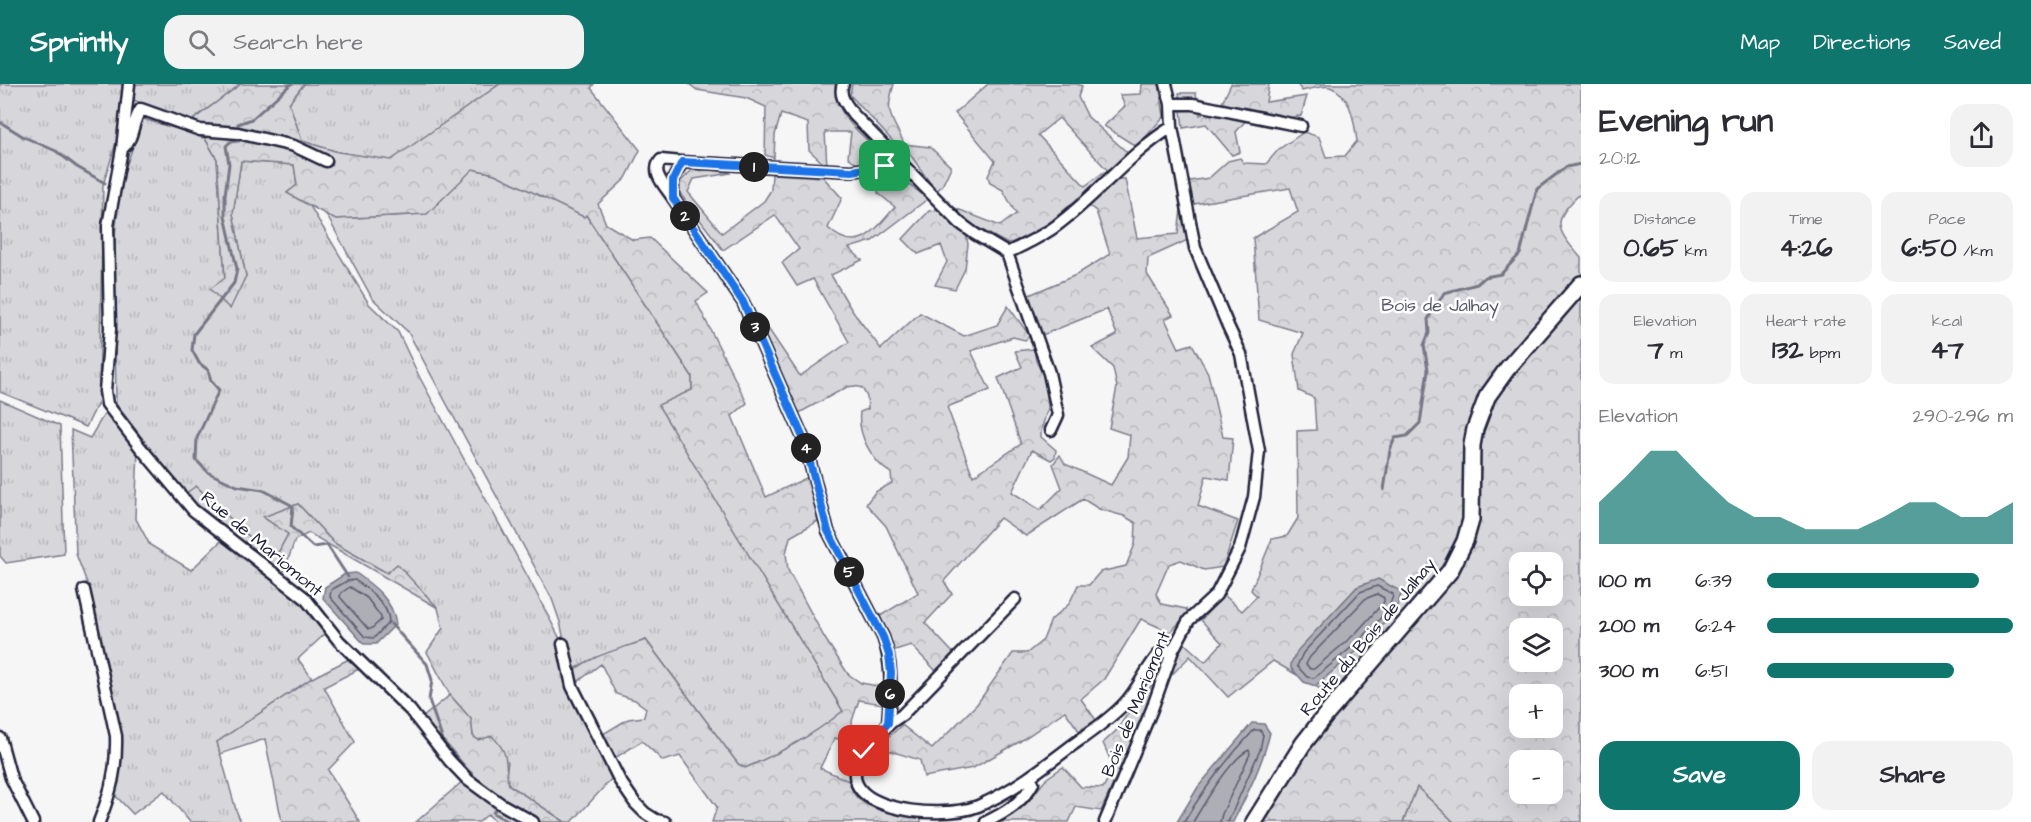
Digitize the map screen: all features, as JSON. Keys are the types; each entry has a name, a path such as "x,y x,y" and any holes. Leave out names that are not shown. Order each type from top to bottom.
{"main road":[{"name":"Route du Bois de Jalhay","path":"1254,822 1303,744 1450,571 1465,541 1471,520 1472,445 1481,412 1495,384 1581,284"}],"street":[{"name":"Rue de Mariomont","path":"129,84 122,149 108,226 110,329 105,391 107,404 193,510 305,598 339,641 410,710 449,760 468,780 501,804 533,822"},
{"path":"843,84 841,89 843,99 853,114 960,223 1007,253 1049,374 1058,415 1052,430"},
{"name":"Bois de Mariomont","path":"1105,822 1152,709 1173,650 1189,620 1216,595 1240,548 1254,497 1259,451 1242,354 1218,304 1196,248 1172,127 1171,104 1166,84"},
{"path":"1171,104 1193,104 1301,126"},
{"path":"122,149 130,142 136,117 141,109 200,130 238,133 294,146 326,161"},
{"path":"1007,253 1039,238 1058,225 1149,141 1172,127"},
{"path":"888,723 891,673 889,655 883,637 828,531 804,440 743,302 673,198 656,171 656,165 661,160 852,171 885,166 898,159"},
{"path":"673,198 673,180 682,162"},
{"path":"84,590 116,736 117,752 112,786 99,822"},
{"path":"1015,599 903,716 888,723 864,751 856,771 859,788 864,794 883,805 920,813 948,814 977,807 1031,777 1125,703 1155,657 1161,651 1173,650"},
{"path":"563,644 572,686 620,781 645,813 659,821"},
{"path":"0,738 12,778 33,822"},
{"path":"986,822 1020,801 1033,783 1031,777"}],"green space":[{"path":"0,84 126,84 118,136 103,185 99,401 86,427 0,392"},
{"path":"134,84 241,84 194,119 198,126 169,117 134,100"},
{"path":"241,84 304,84 289,103 302,141 338,152 391,160 500,84 594,84 591,88 640,150 626,178 598,204 606,224 633,240 650,238 708,293 696,301 747,403 732,416 766,497 808,477 818,521 790,537 786,553 788,570 824,637 848,674 861,683 884,687 882,704 859,700 852,721 853,744 835,738 820,768 849,781 855,795 867,805 904,816 921,818 921,822 712,822 717,807 680,756 663,761 642,741 615,758 603,734 628,719 644,717 646,708 635,700 616,694 601,664 575,684 614,766 632,794 643,808 667,822 647,822 643,819 614,776 567,683 566,678 582,664 603,654 646,640 738,764 745,768 796,743 843,711 658,405 692,390 692,376 586,215 584,217 495,174 473,169 427,214 334,219 287,193 297,185 294,165 241,161 233,214 246,276 230,309 210,289 225,278 217,159 194,119"},
{"path":"304,84 500,84 391,161 338,152 302,141 289,103"},
{"path":"689,84 837,84 836,95 844,114 851,124 883,155 857,164 848,157 851,132 825,132 827,167 809,150 808,123 781,114 775,135 774,158 765,155 766,107 746,98 697,90"},
{"path":"852,84 894,84 889,108 903,141 899,148 850,95"},
{"name":"Bois de Jalhay","path":"988,84 1077,84 1082,86 1078,97 1088,117 1130,155 1111,174 1059,118 1038,135 1085,186 1104,172 1113,179 1125,179 1137,238 1178,234 1181,209 1178,183 1209,178 1228,161 1240,158 1244,163 1266,164 1279,149 1304,132 1319,137 1326,157 1345,156 1357,141 1351,110 1343,96 1330,87 1302,91 1297,84 1581,84 1581,193 1565,211 1560,225 1566,239 1581,258 1581,822 1454,822 1417,787 1403,822 1254,822 1338,698 1315,686 1365,644 1396,609 1357,587 1329,618 1291,668 1297,675 1273,661 1228,697 1190,656 1154,693 1101,811 1076,807 1069,822 999,822 1027,803 1047,778 1063,767 1081,787 1103,788 1116,763 1110,759 1103,743 1116,731 1135,703 1145,696 1169,656 1184,643 1205,662 1222,643 1201,620 1224,595 1242,611 1257,596 1251,590 1272,539 1287,536 1298,518 1297,431 1316,430 1314,398 1299,391 1294,354 1303,333 1259,320 1253,238 1298,212 1290,188 1185,207 1190,239 1148,258 1147,274 1173,315 1165,319 1179,348 1192,344 1208,373 1223,437 1233,438 1229,480 1206,476 1198,506 1238,521 1223,567 1204,570 1181,560 1169,564 1156,594 1162,604 1186,609 1188,614 1170,632 1141,619 1104,679 1081,699 1096,720 1079,731 1065,711 1019,742 973,768 924,777 920,760 877,747 902,725 932,749 977,704 1013,653 1027,653 1043,640 1051,620 1069,604 1078,585 1089,585 1100,572 1126,566 1135,544 1136,523 1124,516 1099,509 1083,499 1026,536 1000,518 944,581 952,594 925,623 955,655 937,672 911,645 895,650 880,616 918,593 886,526 866,504 875,492 892,483 891,473 872,455 863,438 860,412 868,409 867,397 862,388 847,387 799,413 754,321 759,315 800,376 849,342 813,279 797,286 782,263 799,249 775,215 723,250 675,187 692,170 731,173 694,179 688,192 722,233 764,201 771,190 772,174 823,177 842,198 828,228 848,240 857,240 873,231 895,207 878,193 879,179 896,175 923,195 932,186 903,144 930,147 951,167 942,186 872,241 849,248 862,260 831,275 851,309 881,349 920,313 964,336 997,325 1008,306 1030,336 1025,340 1013,337 971,351 990,390 947,407 973,476 1021,444 998,378 1022,367 1015,351 1034,349 1036,361 1046,381 1048,408 1041,437 1056,450 1055,457 1051,460 1032,450 1012,492 1040,510 1062,488 1053,464 1060,455 1065,464 1111,485 1128,457 1130,435 1109,428 1117,387 1113,368 1092,348 1117,335 1107,309 1042,335 1027,296 1076,275 1110,254 1096,211 1078,198 1040,231 1008,244 963,220 968,244 965,269 955,289 935,285 947,262 941,245 918,254 903,239 929,211 955,208 1000,226 1016,214 1003,190 990,183 988,176 995,161 955,113"},
{"path":"1142,84 1159,84 1164,116 1137,147 1104,126 1125,106 1120,95 1141,94"},
{"path":"1231,84 1269,84 1266,102 1307,96 1301,116 1263,123 1247,119 1236,132 1240,152 1232,155 1206,124 1183,128 1179,93 1196,93 1200,115 1222,103"},
{"path":"140,118 204,137 217,159 225,279 246,276 233,214 241,161 294,165 297,185 287,193 310,206 369,304 398,332 420,378 560,639 567,683 614,776 572,822 565,822 509,785 506,774 508,762 473,736 471,719 450,695 427,652 443,628 438,608 397,565 387,573 334,543 298,504 264,518 288,534 278,553 255,542 197,487 185,494 116,404 114,247 120,183 134,144"},
{"path":"473,169 495,174 583,216 586,215 692,376 692,390 659,405 843,711 820,728 772,756 746,768 738,764 646,640 600,656 571,671 560,622 552,599 408,332 372,298 326,214 334,219 412,215"},
{"path":"0,400 60,426 64,554 6,563 0,556"},
{"path":"106,411 138,450 135,517 150,545 191,570 221,541 300,599 328,631 298,659 312,678 217,742 241,822 190,822 164,791 133,814 113,793 120,730 89,588 76,554 71,430 90,438"},
{"path":"196,486 255,542 278,553 288,534 263,517 298,504 334,543 387,573 397,564 438,608 309,533 295,540 282,577 245,548 185,494"},
{"path":"351,658 361,668 324,687 355,742 328,770 360,822 282,822 265,739 220,754 217,742 312,678"},
{"path":"450,695 471,719 473,736 478,740 492,736 502,749 506,759 509,785 565,822 495,822 488,814 479,822 416,822 472,773 442,748 422,718"},
{"path":"1417,787 1454,822 1403,822"}],"water":[{"path":"356,573 382,594 394,615 396,624 376,644 364,644 323,598 325,587 345,574"},
{"path":"1378,579 1402,592 1396,609 1365,644 1315,686 1304,682 1291,668 1291,663 1298,650 1357,587"},
{"path":"1252,723 1264,724 1270,733 1259,768 1233,822 1177,822 1198,787"}],"waterway":[{"path":"238,124 252,119 291,84"},
{"path":"0,122 24,137 56,151 77,167 105,183"},
{"path":"239,141 230,142 226,146 229,164 225,216 237,269 234,283 194,334 192,350 199,363 208,370 211,381 219,390 197,438 196,460 209,473 237,486 263,490 293,506 291,527 313,547 327,545 348,577"},
{"path":"1384,490 1390,450 1395,438 1407,436 1420,423 1428,370 1424,345 1429,333 1428,319 1444,293 1477,284 1485,277 1501,274 1520,254 1537,189 1566,167 1581,164"},
{"path":"391,624 427,664 432,680 429,700 443,741 471,774 489,789"},
{"path":"496,807 493,813 509,822"}],"route":[{"path":"864,751 888,723 891,673 889,655 883,637 828,531 815,474 804,440 775,371 743,302 673,198 673,180 682,162 852,171 885,166"}]}
